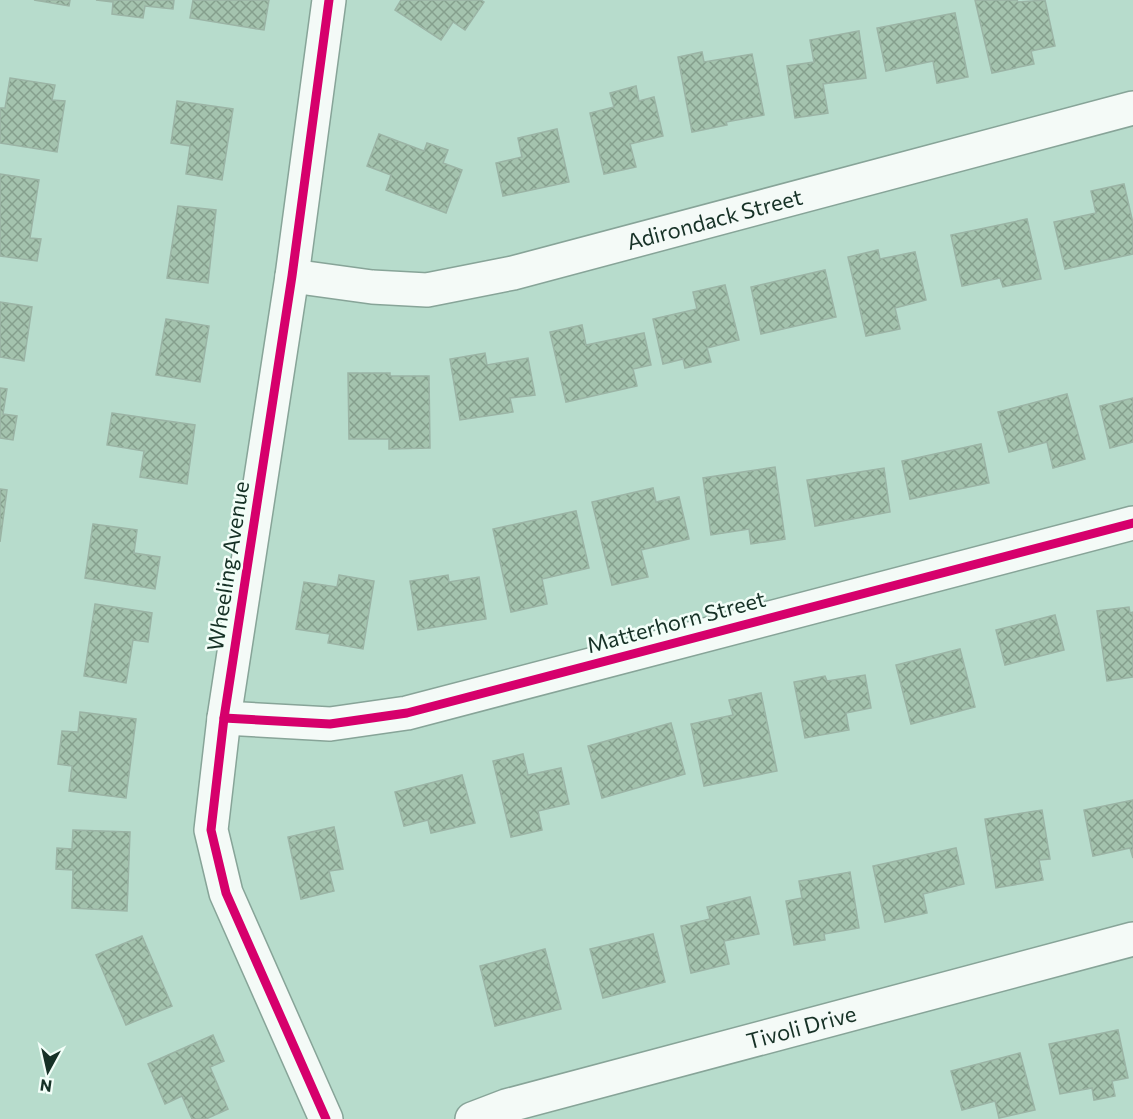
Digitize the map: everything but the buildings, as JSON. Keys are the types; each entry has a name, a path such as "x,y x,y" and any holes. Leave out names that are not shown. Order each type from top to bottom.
{"street":[{"name":"Wheeling Avenue","path":"326,1119 226,893 211,830 224,718 292,276 329,0"},
{"name":"Adirondack Street","path":"292,276 427,290 513,273 1133,108"},
{"name":"Matterhorn Street","path":"224,718 330,724 407,713 1133,523"},
{"name":"Tivoli Drive","path":"472,1119 506,1106 1133,939"}],"cycle path":[{"path":"326,1119 226,893 211,830 224,718 292,276 329,0"},
{"path":"224,718 330,724 407,713 1133,523"}]}
